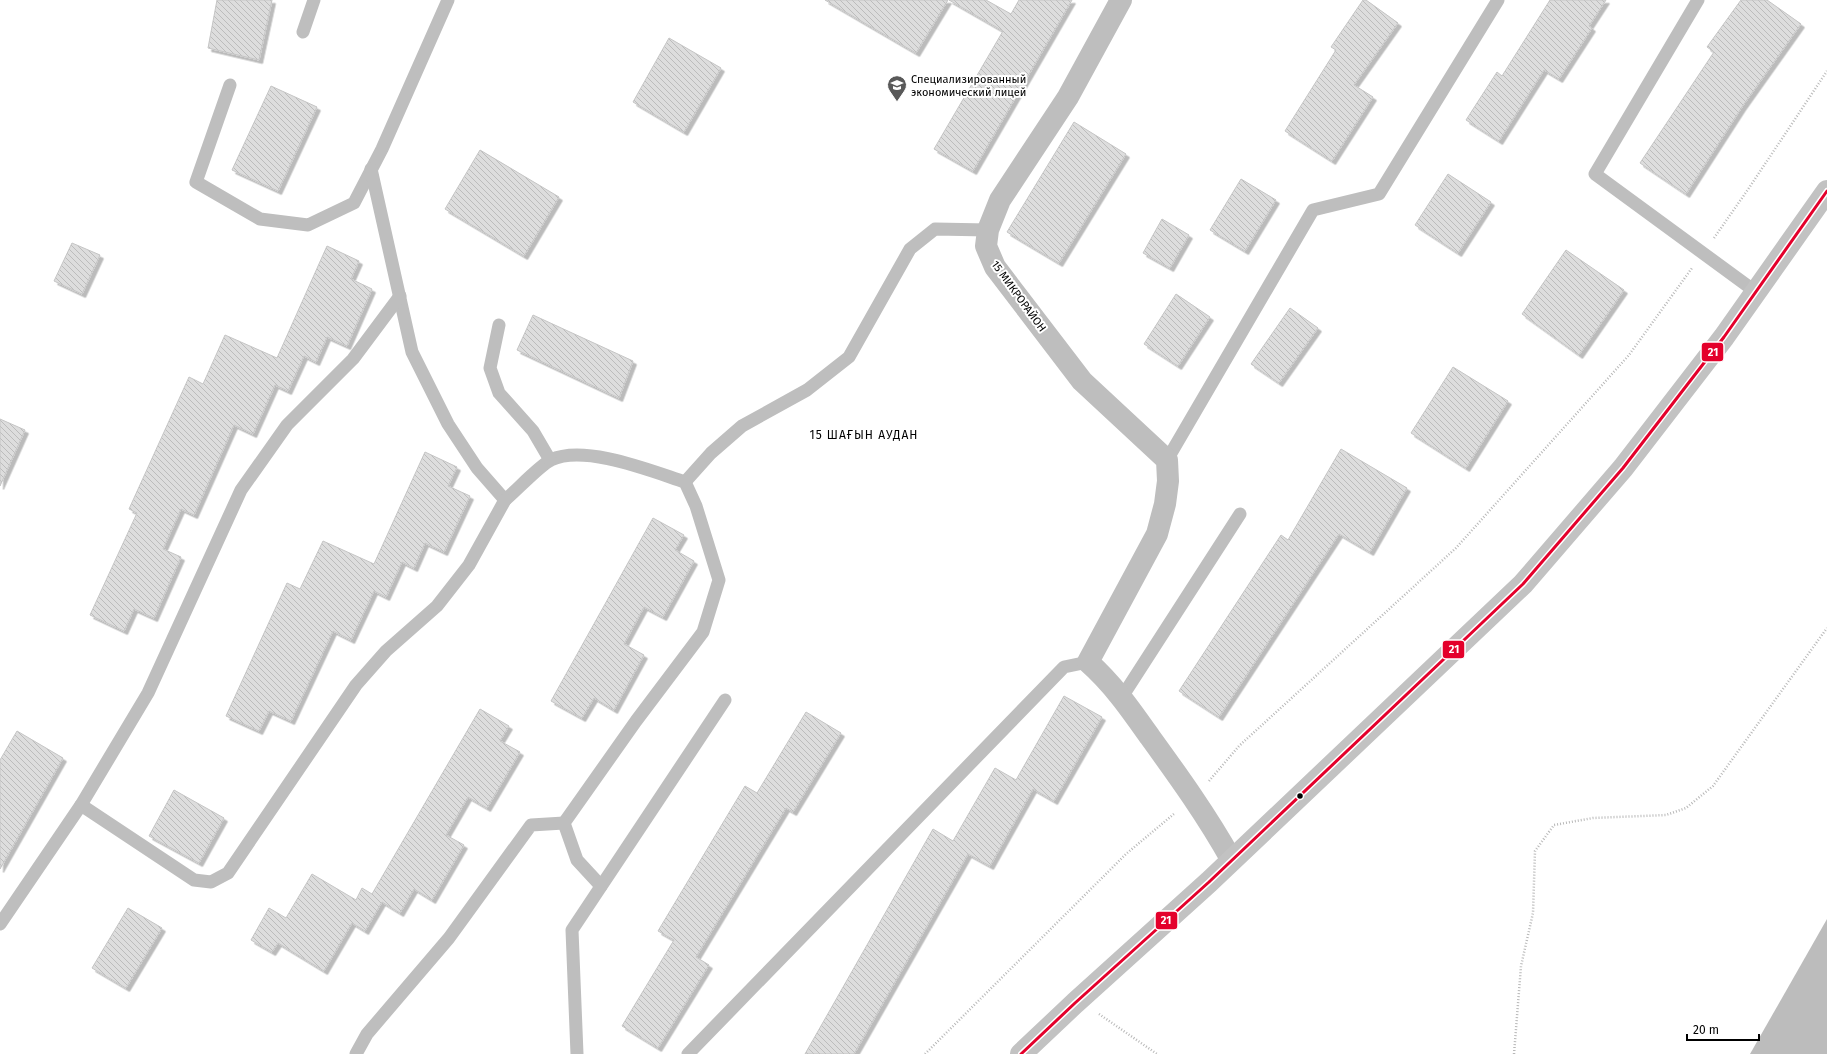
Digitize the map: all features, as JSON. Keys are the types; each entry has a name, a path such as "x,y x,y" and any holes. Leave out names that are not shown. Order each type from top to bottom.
{"street":[{"name":"15 МИКРОРАЙОН","path":"1121,0 1068,97 1000,200 988,230 986,246 995,267 1082,381 1167,460"},
{"path":"1021,1054 1209,882 1231,859 1523,584 1623,468 1756,292 1827,191"},
{"path":"1167,460 1167,489 1157,534 1088,662 1122,697 1194,797 1231,859"}],"lane":[{"path":"302,32 314,0"},
{"path":"230,85 196,182 260,219 308,225 354,203 448,0"},
{"path":"1167,460 1313,210 1379,194 1498,0"},
{"path":"1698,0 1595,174 1756,292"},
{"path":"371,169 412,352 448,424 477,468 505,500"},
{"path":"685,482 711,453 742,426 807,390 849,357 910,249 935,229 988,230"},
{"path":"0,924 81,805 148,693 240,490 287,426 353,359 400,296"},
{"path":"499,325 490,368 499,393 533,431 550,460"},
{"path":"81,805 194,880 211,882 228,873 356,685 386,651 437,606 469,565 505,500 550,460 564,454 600,456 685,482 696,506 719,580 703,632 636,721 564,823"},
{"path":"1122,697 1240,514"},
{"path":"688,1054 1064,667 1088,662"},
{"path":"577,1054 572,930 725,700"},
{"path":"564,823 578,860 601,886"},
{"path":"356,1054 367,1034 448,938 531,825 564,823"}],"path":[{"path":"925,1054 1126,854 1194,797 1239,746 1456,548 1629,355 1749,188 1827,71"},
{"path":"1514,1054 1520,966 1533,913 1535,851 1554,825 1593,818 1666,814 1686,808 1713,786 1827,628"},
{"path":"1099,1014 1157,1054"}],"shaded area":[{"path":"1827,919 1827,1054 1750,1054"}],"building":[{"path":"217,0 272,0 259,60 208,48"},
{"path":"825,0 948,0 916,53"},
{"path":"949,0 986,0 1011,14 1019,0 1072,0 973,171 934,149 1003,31"},
{"path":"1363,0 1366,0 1398,23 1354,85 1373,97 1332,161 1285,131 1336,50 1331,47"},
{"path":"1550,0 1606,0 1589,26 1592,28 1559,79 1544,70 1499,141 1466,120 1497,72 1502,76"},
{"path":"1741,0 1767,0 1801,24 1742,107 1686,194 1640,163 1714,52 1707,47"},
{"path":"669,38 721,68 684,132 633,102"},
{"path":"271,86 317,107 278,191 232,170"},
{"path":"1074,122 1126,154 1059,263 1007,232"},
{"path":"480,150 559,197 524,256 445,209"},
{"path":"1448,174 1491,202 1458,253 1415,225"},
{"path":"1241,179 1276,200 1245,251 1210,230"},
{"path":"1162,219 1189,235 1170,268 1143,253"},
{"path":"72,243 100,255 82,294 54,281"},
{"path":"327,246 359,261 351,279 372,289 347,346 327,337 316,362 304,356 288,391 275,385 253,434 234,425 194,515 181,509 163,549 181,557 154,618 134,609 124,631 90,615 137,513 129,509 189,377 203,384 225,335 277,358"},
{"path":"1566,250 1624,290 1579,355 1522,314"},
{"path":"1176,294 1210,317 1178,366 1144,344"},
{"path":"1290,308 1318,328 1279,383 1251,364"},
{"path":"533,315 633,361 619,398 517,350"},
{"path":"1453,367 1508,401 1466,468 1411,433"},
{"path":"0,419 25,430 0,486"},
{"path":"1341,449 1407,488 1370,552 1339,534 1219,717 1179,691 1281,535 1288,540"},
{"path":"425,452 457,467 448,486 470,496 444,552 425,543 414,568 402,562 386,597 374,591 351,640 333,631 291,721 269,711 259,731 226,716 287,583 300,589 323,541 374,564"},
{"path":"653,518 684,535 675,550 694,561 663,617 644,607 624,644 644,655 614,710 594,698 582,718 551,701"},
{"path":"1064,696 1102,717 1054,801 1033,789 990,866 968,854 854,1054 805,1054 933,829 953,841 995,768 1016,780"},
{"path":"480,709 509,726 500,741 520,752 487,808 468,797 446,835 464,845 432,900 414,889 400,913 382,902 365,931 352,923 324,971 278,943 272,952 251,940 269,908 286,918 312,874 356,900 362,888 372,894"},
{"path":"806,712 841,733 793,812 786,808 696,957 709,965 658,1048 622,1026 674,940 658,931 745,786 757,793"},
{"path":"17,731 63,758 0,869 0,760"},
{"path":"174,790 224,818 199,863 149,836"},
{"path":"128,908 162,928 126,988 92,968"}],"transit line":[{"name":"21","path":"1021,1054 1209,882 1523,584 1623,468 1724,337 1827,191"}],"place":[{"name":"Специализированный экономический лицей","path":"897,102"}],"district":[{"name":"15 ШАҒЫН АУДАН","path":"864,435"}]}
